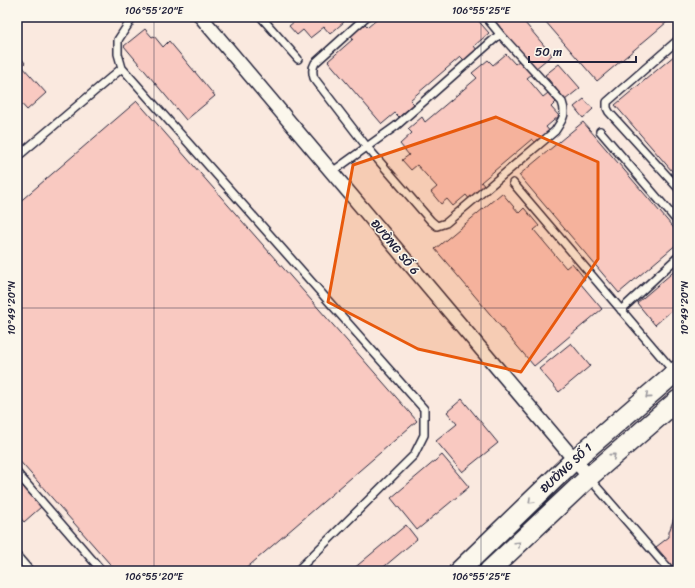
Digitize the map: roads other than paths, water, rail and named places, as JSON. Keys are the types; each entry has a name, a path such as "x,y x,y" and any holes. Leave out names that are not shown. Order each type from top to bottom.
{"street":[{"name":"ĐƯỜNG SỐ 6","path":"201,17 589,477"},
{"name":"ĐƯỜNG SỐ 1","path":"459,571 574,460 676,372"},
{"name":"ĐƯỜNG SỐ 1","path":"489,571 589,477 678,400"}],"lane":[{"path":"133,17 118,40 118,54 122,68 424,409 424,435 414,455 297,571"},
{"path":"261,17 298,59"},
{"path":"366,17 315,63 312,72 314,78 367,147 437,226 446,223 555,131 563,120 564,107 562,102 486,17"},
{"path":"332,172 396,126 500,34"},
{"path":"677,42 607,102 607,108 678,188"},
{"path":"17,157 122,68"},
{"path":"600,131 678,222"},
{"path":"513,183 676,372"},
{"path":"621,310 678,257"},
{"path":"17,473 102,571"},
{"path":"589,477 670,571"},
{"path":"17,556 30,571"}]}
